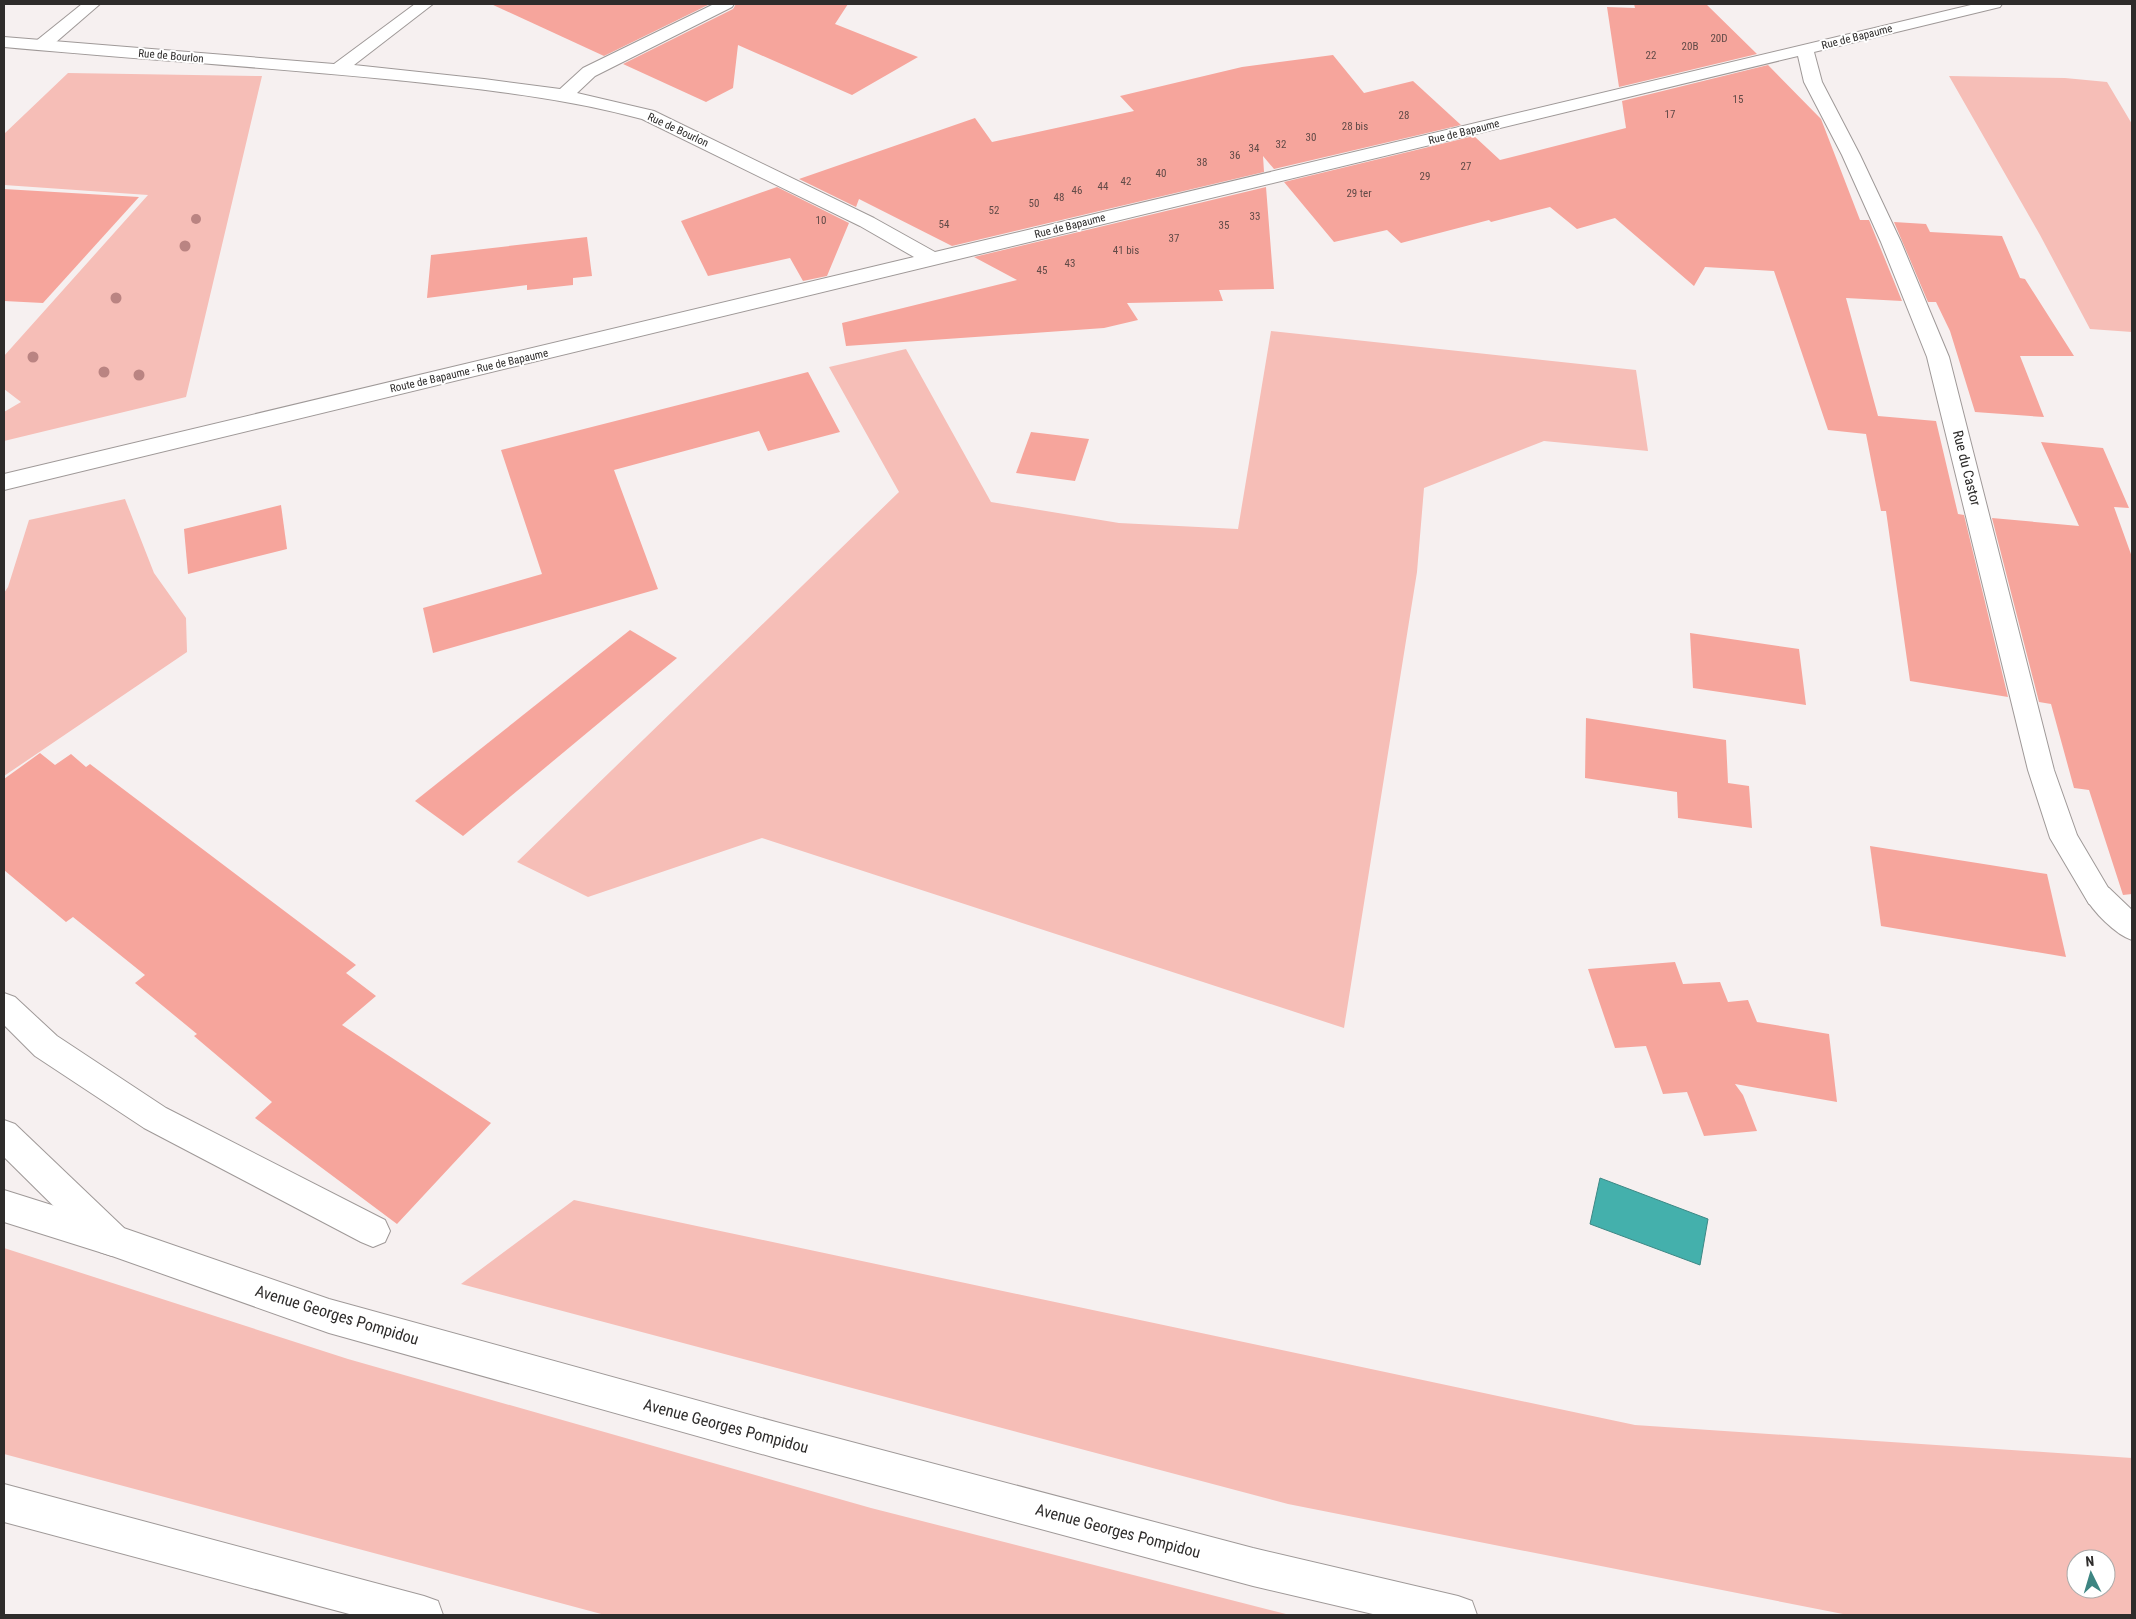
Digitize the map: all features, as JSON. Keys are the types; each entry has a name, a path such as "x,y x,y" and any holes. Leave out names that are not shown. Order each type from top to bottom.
{"street":[{"path":"42,45 92,4"},
{"path":"338,69 425,4"},
{"path":"564,95 589,72 726,4"},
{"name":"Rue de Bapaume","path":"934,260 1994,4"},
{"name":"Rue de Bourlon","path":"4,42 338,69 484,84 564,95 648,115 867,222 934,260"},
{"name":"Rue du Castor","path":"1805,50 1813,82 1852,155 1891,242 1938,358 2010,639 2040,770 2064,838 2099,896 2132,928"},
{"name":"Route de Bapaume - Rue de Bapaume","path":"4,482 934,260"},
{"path":"4,1006 46,1046 155,1118 373,1231"},
{"path":"4,1135 112,1240"},
{"name":"Avenue Georges Pompidou","path":"4,1206 112,1240 348,1322 785,1443 1234,1562 1458,1615"},
{"path":"4,1503 424,1615"}],"shaded area":[{"path":"68,73 262,76 186,397 4,441 4,412 21,402 4,389 4,356 148,195 4,185 4,134"},
{"path":"1949,76 2065,78 2107,82 2132,124 2132,332 2090,329 2040,235"},
{"path":"1271,331 1636,370 1648,451 1544,441 1424,488 1417,572 1344,1028 762,838 588,897 517,862 899,492 829,367 906,349 991,502 1119,523 1238,529"},
{"path":"125,499 154,573 186,618 187,652 4,776 4,593 8,587 29,520"},
{"path":"574,1200 1635,1425 2132,1458 2132,1615 1848,1615 1288,1504 461,1284"},
{"path":"4,1248 348,1359 871,1508 1290,1615 605,1615 4,1454"}],"water":[{"path":"1600,1178 1708,1219 1700,1265 1590,1224"}],"building":[{"path":"491,4 710,4 604,56"},
{"path":"736,4 848,4 835,24 918,57 852,95 738,45 733,88 706,102 623,64 733,9"},
{"path":"1634,4 1706,4 1757,54 1619,87 1607,7 1635,8"},
{"path":"1333,55 1364,93 1413,81 1461,125 1274,169 1263,156 1264,172 952,246 859,199 856,207 799,179 975,118 992,142 1134,111 1120,96 1242,67"},
{"path":"1768,65 1821,119 1860,220 1869,220 1902,301 1846,298 1878,416 1936,421 1958,514 1964,515 2008,697 1910,681 1886,511 1881,511 1866,434 1828,430 1774,271 1705,267 1694,286 1615,218 1577,229 1550,207 1491,222 1489,220 1401,243 1387,230 1334,242 1284,182 1474,136 1500,160 1626,128 1622,101"},
{"path":"777,187 849,223 827,276 803,281 790,258 708,276 681,221"},
{"path":"1266,187 1274,289 1219,290 1223,301 1127,303 1138,320 1104,328 846,346 842,323 1017,280 974,257"},
{"path":"4,189 139,197 43,303 4,301"},
{"path":"1894,222 1926,224 1930,232 2002,236 2020,278 2025,279 2074,356 2020,356 2044,417 1975,412 1950,331 1936,302 1928,302"},
{"path":"587,237 592,276 573,278 573,285 527,290 527,285 427,298 431,255"},
{"path":"808,372 840,432 768,451 759,431 614,470 658,589 433,653 423,608 542,574 501,450"},
{"path":"1031,432 1089,439 1075,481 1016,473"},
{"path":"2041,442 2103,448 2129,508 2114,507 2132,557 2132,894 2123,895 2089,790 2074,788 2051,704 2039,702 1992,518 2079,526"},
{"path":"281,505 287,549 188,574 184,529"},
{"path":"630,630 677,658 463,836 415,801"},
{"path":"1690,633 1799,649 1806,705 1693,688"},
{"path":"1586,718 1726,740 1728,783 1749,786 1752,828 1678,818 1677,792 1585,778"},
{"path":"40,753 55,765 71,754 86,767 90,764 356,965 346,973 376,996 342,1025 491,1123 397,1224 255,1118 272,1102 194,1036 197,1034 135,983 145,975 73,917 66,922 4,870 4,779"},
{"path":"1870,846 2047,874 2066,957 1881,926"},
{"path":"1675,962 1683,984 1720,982 1728,1002 1748,1000 1757,1022 1829,1034 1837,1102 1735,1084 1743,1095 1757,1131 1704,1136 1687,1092 1663,1094 1646,1046 1615,1048 1588,969"}]}
